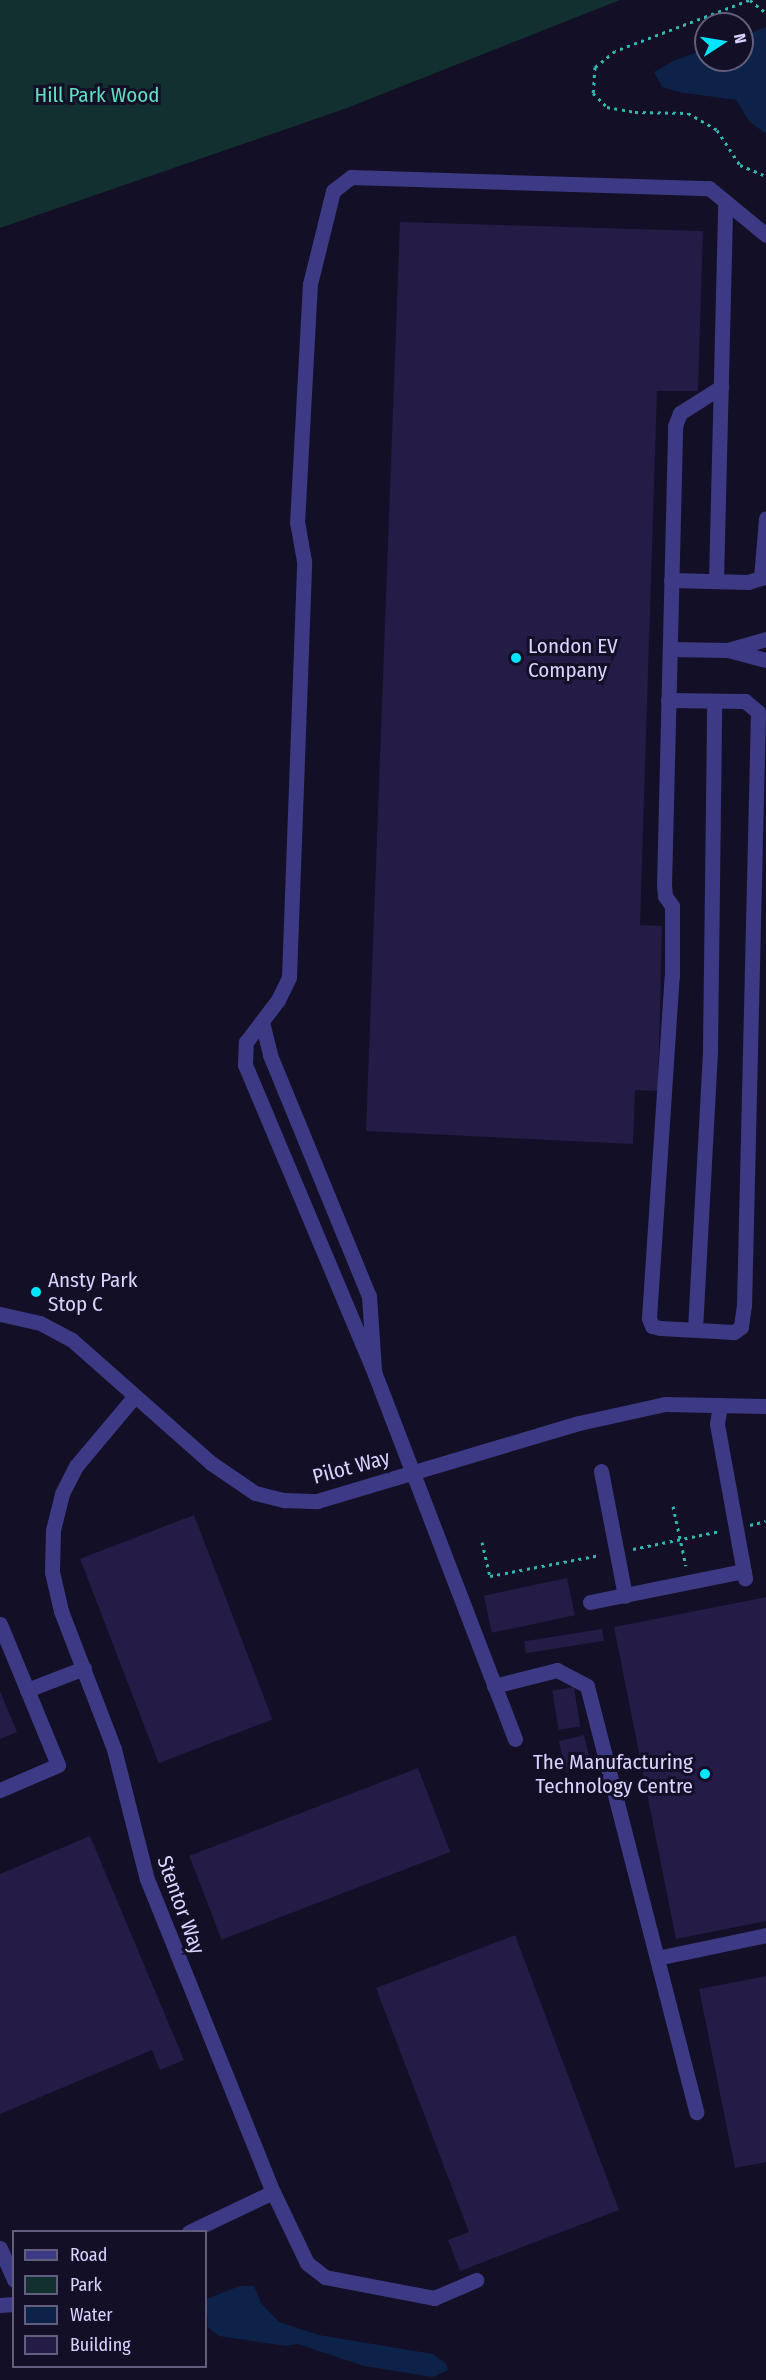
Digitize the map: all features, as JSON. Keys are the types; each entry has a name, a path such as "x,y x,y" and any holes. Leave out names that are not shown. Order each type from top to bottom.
{"street":[{"path":"515,1739 411,1473 375,1374 245,1065 246,1042 262,1022 289,977 304,561 297,523 309,284 333,191 351,177 388,176 709,188 766,235"},
{"path":"716,581 725,202"},
{"path":"668,700 745,701 758,712 744,1305 741,1327 734,1332 660,1328 652,1326 649,1318 672,976 672,906 665,896 664,885 669,649 677,418 721,387"},
{"path":"671,580 716,581 761,578 766,518"},
{"path":"728,650 766,639"},
{"path":"669,649 728,650 766,660"},
{"path":"695,1329 710,1049 714,701"},
{"path":"262,1022 270,1055 369,1296 374,1322 375,1374"},
{"name":"Pilot Way","path":"0,1314 40,1323 72,1340 211,1463 255,1493 284,1500 317,1501 589,1420 664,1404 766,1406"},
{"name":"Stentor Way","path":"134,1397 76,1466 62,1494 53,1530 52,1572 61,1611 114,1749 147,1879 273,2192 307,2263 325,2277 434,2298 476,2280"},
{"path":"590,1602 744,1574 717,1424 720,1405"},
{"path":"601,1471 625,1596"},
{"path":"0,1624 58,1765 0,1790"},
{"path":"27,1690 84,1668"},
{"path":"494,1686 557,1670 587,1686 696,2112"},
{"path":"657,1958 766,1935"},
{"path":"193,2230 273,2192"},
{"path":"0,2248 12,2275"}],"path":[{"path":"766,13 750,0 615,51 595,67 593,93 607,107 636,112 688,113 717,130 740,165 766,176"},
{"path":"674,1506 690,1582"}],"green space":[{"name":"Hill Park Wood","path":"0,0 620,0 347,108 0,228"}],"water":[{"path":"766,27 766,134 749,121 736,100 678,92 662,87 654,72 675,60 694,53 694,72 754,72 754,32"},
{"path":"240,2286 254,2286 261,2303 279,2322 319,2335 433,2354 446,2364 448,2370 433,2377 364,2366 298,2344 286,2346 219,2336 208,2327 207,2299"}],"building":[{"name":"London EV Company","path":"400,222 703,231 698,391 657,391 640,925 662,926 658,1091 635,1090 633,1144 366,1131"},
{"path":"194,1515 272,1719 159,1763 80,1559"},
{"path":"567,1578 575,1615 492,1633 484,1596"},
{"name":"The Manufacturing Technology Centre","path":"766,1597 766,1921 676,1939 614,1627"},
{"path":"602,1629 604,1641 526,1653 524,1641"},
{"path":"574,1687 580,1727 559,1730 552,1690"},
{"path":"0,1691 17,1732 0,1739"},
{"path":"584,1735 592,1767 567,1773 559,1741"},
{"path":"418,1768 450,1852 222,1940 189,1856"},
{"path":"90,1836 184,2060 160,2070 152,2050 0,2114 0,1874"},
{"path":"515,1935 619,2210 460,2271 448,2240 469,2232 376,1988"},
{"path":"766,1976 766,2162 735,2168 699,1989"}],"place":[{"name":"London EV Company","path":"516,658"},
{"name":"Ansty Park Stop C","path":"36,1292"},
{"name":"The Manufacturing Technology Centre","path":"705,1774"}]}
